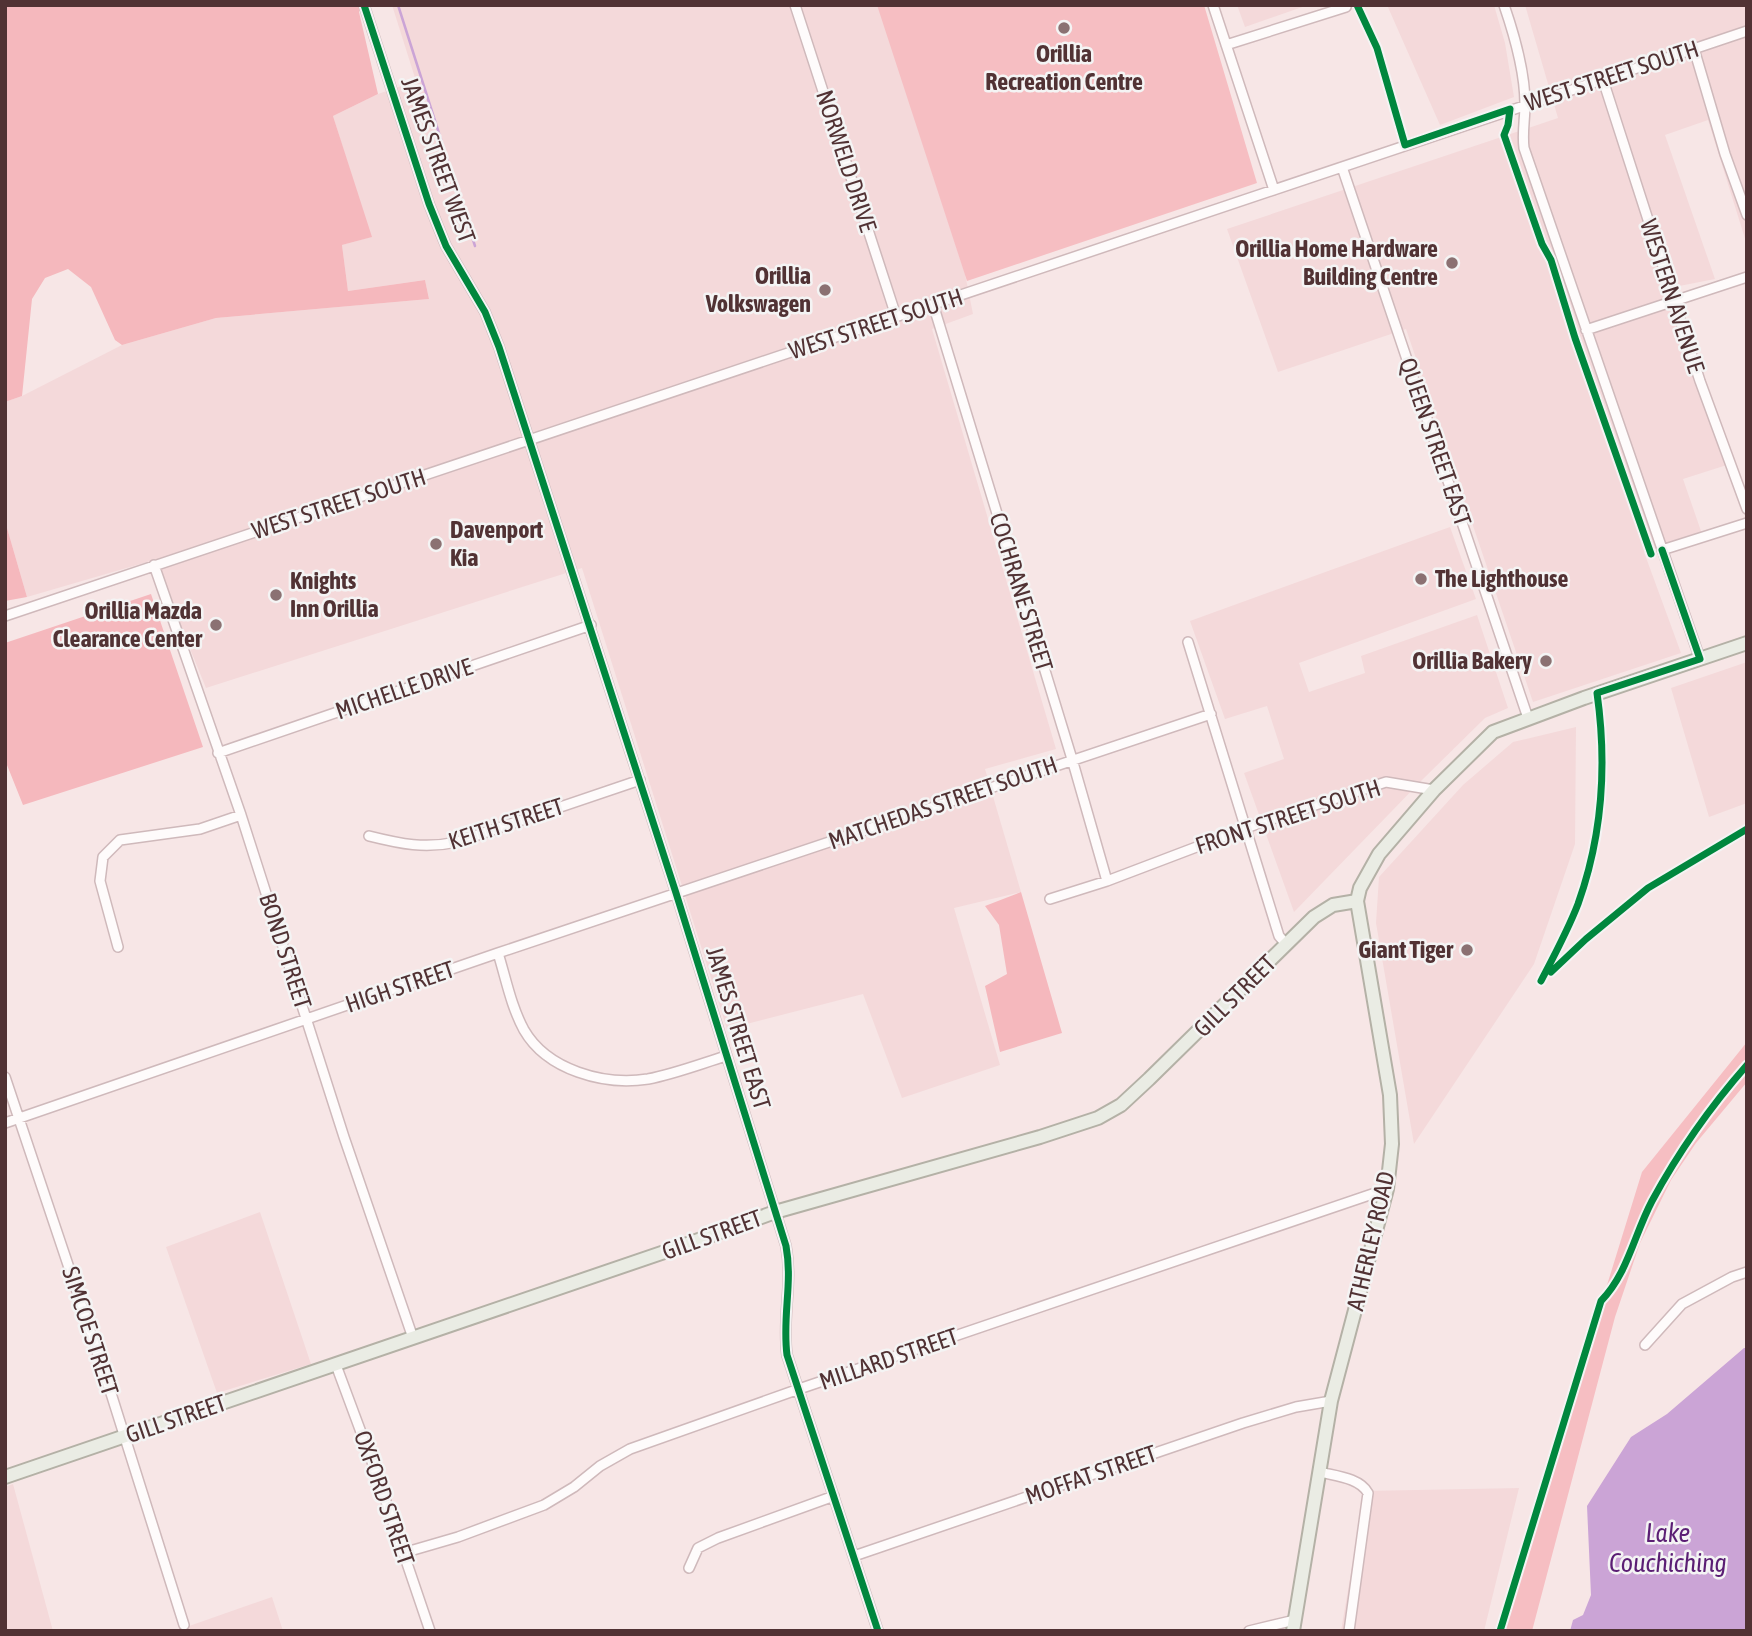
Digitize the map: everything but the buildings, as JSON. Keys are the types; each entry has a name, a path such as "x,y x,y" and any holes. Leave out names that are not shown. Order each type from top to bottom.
{"main road":[{"path":"1357,901 1360,888 1379,854 1434,790 1489,736 1528,718 1747,643"},
{"name":"GILL STREET","path":"5,1477 673,1250 775,1212 1098,1118 1121,1105 1149,1079 1314,917 1329,906 1357,901"},
{"name":"ATHERLEY ROAD","path":"1294,1625 1331,1401 1387,1189 1392,1144 1392,1105 1357,901"}],"street":[{"name":"JAMES STREET WEST","path":"364,5 429,204 446,246 492,329 529,440"},
{"name":"NORWELD DRIVE","path":"795,5 896,316"},
{"path":"1213,5 1273,190"},
{"path":"1504,5 1513,33 1525,105 1522,136 1524,148 1700,659"},
{"path":"1226,45 1346,7"},
{"name":"WEST STREET SOUTH","path":"5,616 1747,31"},
{"path":"1694,49 1725,154 1747,215"},
{"name":"WESTERN AVENUE","path":"1603,80 1700,381 1747,509"},
{"name":"QUEEN STREET EAST","path":"1342,167 1528,718"},
{"path":"1586,330 1747,277"},
{"name":"COCHRANE STREET","path":"933,304 1107,881"},
{"name":"JAMES STREET EAST","path":"529,440 640,780 786,1246 790,1269 785,1338 787,1355 854,1556 874,1629"},
{"path":"1662,550 1747,523"},
{"name":"BOND STREET","path":"153,565 241,815 344,1137 413,1338"},
{"name":"MICHELLE DRIVE","path":"218,753 590,625"},
{"path":"1188,642 1279,936 1286,944"},
{"name":"MATCHEDAS STREET SOUTH","path":"676,893 1211,714"},
{"name":"KEITH STREET","path":"369,836 391,842 434,847 457,842 640,780"},
{"name":"FRONT STREET SOUTH","path":"1050,899 1107,881 1246,828 1386,782 1434,790"},
{"path":"118,947 100,881 103,857 120,840 200,829 241,815"},
{"name":"HIGH STREET","path":"5,1123 676,893"},
{"path":"498,953 514,1007 525,1031 545,1054 570,1069 599,1077 630,1081 661,1076 726,1056"},
{"name":"SIMCOE STREET","path":"5,1077 109,1387 184,1625"},
{"name":"MILLARD STREET","path":"403,1553 458,1537 544,1505 575,1487 600,1466 630,1449 1387,1189"},
{"path":"1645,1345 1682,1304 1732,1277 1747,1272"},
{"name":"OXFORD STREET","path":"336,1365 430,1631"},
{"name":"MOFFAT STREET","path":"854,1556 1243,1423 1296,1407 1331,1401"},
{"path":"1320,1472 1352,1480 1365,1487 1368,1493 1349,1631"},
{"path":"689,1568 698,1548 718,1538 834,1496"},
{"path":"1249,1631 1294,1625"}],"shaded area":[{"path":"5,5 362,5 359,12 378,94 333,116 372,237 342,245 348,291 425,280 429,299 216,318 122,345 115,340 91,287 68,269 45,278 32,299 22,396 5,402"},
{"path":"392,5 878,5 965,274 973,314 932,329 1056,749 985,769 1021,892 954,908 1000,1065 902,1098 863,994 727,1029 582,568 206,688 154,560 27,597 5,521 5,402 122,345 216,318 429,299 425,280 348,291 342,245 371,237 333,116 378,94 416,81"},
{"path":"877,5 1204,5 1257,183 967,281"},
{"path":"1237,5 1308,5 1245,27"},
{"path":"1387,5 1494,5 1505,43 1514,97 1440,125"},
{"path":"1525,5 1747,5 1747,245 1708,120 1665,135 1715,279 1669,288 1730,464 1683,479 1702,534 1644,552 1681,653 1533,702 1406,329 1278,372 1227,229 1558,118"},
{"path":"5,521 27,597 5,601"},
{"path":"1450,527 1476,599 1299,663 1309,692 1365,673 1361,656 1477,615 1508,708 1485,718 1294,912 1244,773 1284,759 1267,706 1225,719 1190,621"},
{"path":"151,594 203,747 23,805 5,760 5,643"},
{"path":"1747,662 1747,803 1709,817 1671,688"},
{"path":"1576,727 1575,844 1534,964 1414,1144 1376,923 1379,877 1463,785 1513,742"},
{"path":"1021,892 1062,1033 1000,1052 985,986 1007,974 999,925 985,906"},
{"path":"1747,1042 1747,1082 1696,1143 1671,1180 1640,1243 1615,1317 1532,1631 1500,1631 1642,1172"},
{"path":"260,1212 311,1364 217,1393 166,1247"},
{"path":"13,1484 53,1631 5,1631 5,1487"},
{"path":"1519,1488 1484,1631 1341,1631 1365,1491"},
{"path":"272,1597 283,1631 175,1631"}],"water":[{"name":"Lake Couchiching","path":"1747,1348 1747,1631 1570,1631 1573,1620 1583,1615 1591,1595 1587,1506 1631,1437 1667,1414"}],"waterway":[{"path":"398,5 475,246"}],"cycle path":[{"path":"364,5 429,204 446,246 485,312 499,347 676,893 786,1246 787,1355 878,1631"},
{"path":"1357,5 1377,48 1405,145 1510,109 1504,135 1542,244 1551,260 1575,338 1651,554"},
{"path":"1541,981 1578,904 1592,853 1602,773 1597,693 1700,659 1662,550"},
{"path":"1551,972 1648,888 1747,829"},
{"path":"1500,1631 1601,1301 1618,1278 1652,1201 1673,1165 1695,1131 1747,1065"}],"place":[{"name":"Orillia Recreation Centre","path":"1064,28"},
{"name":"Orillia Home Hardware Building Centre","path":"1452,263"},
{"name":"Orillia Volkswagen","path":"825,290"},
{"name":"Davenport Kia","path":"436,544"},
{"name":"The Lighthouse","path":"1421,579"},
{"name":"Knights Inn Orillia","path":"276,595"},
{"name":"Orillia Mazda Clearance Center","path":"216,625"},
{"name":"Orillia Bakery","path":"1546,661"},
{"name":"Giant Tiger","path":"1467,950"}]}
